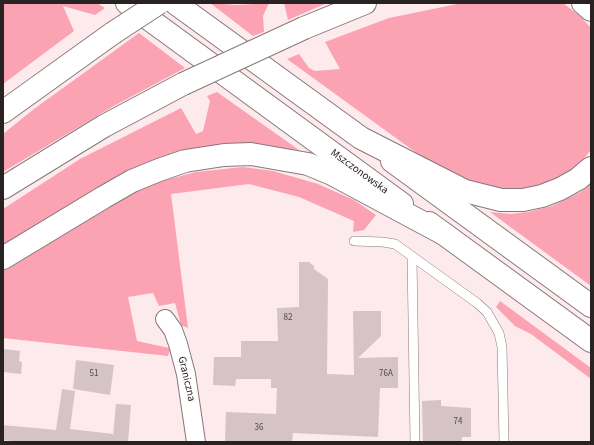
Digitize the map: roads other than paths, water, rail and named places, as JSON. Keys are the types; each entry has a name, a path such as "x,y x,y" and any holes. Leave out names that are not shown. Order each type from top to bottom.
{"main road":[{"name":"Mszczonowska","path":"127,3 591,341"},
{"path":"6,108 113,33 159,3"},
{"path":"176,3 591,306"},
{"path":"3,188 104,126 184,84 304,28 365,3"},
{"path":"583,3 591,10"},
{"path":"361,138 450,186 482,197 501,200 523,200 542,196 566,186 591,168"},
{"path":"3,258 104,196 132,181 159,170 185,162 224,155 251,154 308,164 339,177 444,234"}],"street":[{"name":"Graniczna","path":"165,319 173,330 186,374 196,442"}],"lane":[{"path":"354,241 395,244 412,258 477,302 493,320 499,333 502,347 504,442"},
{"path":"412,258 415,442"}]}
